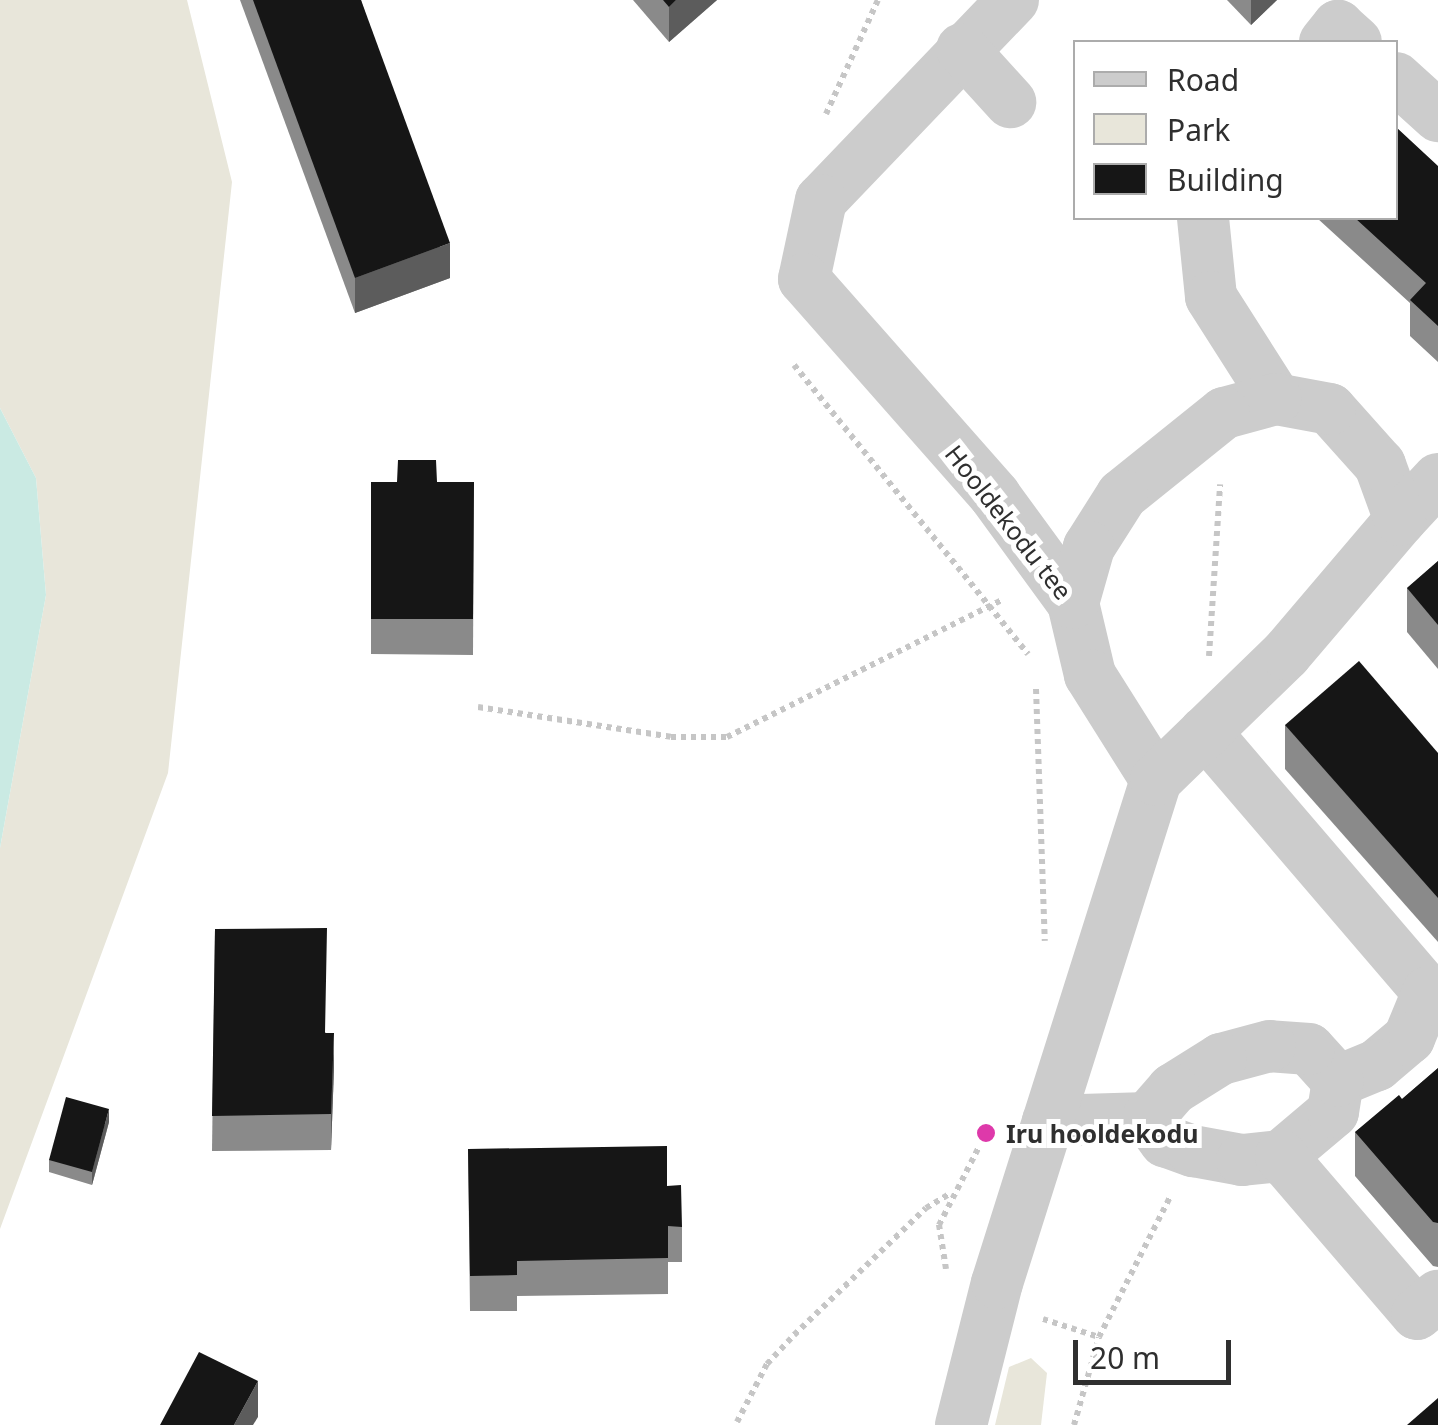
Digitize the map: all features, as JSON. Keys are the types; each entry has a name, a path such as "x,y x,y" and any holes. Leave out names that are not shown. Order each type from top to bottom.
{"street":[{"name":"Hooldekodu tee","path":"1013,0 821,200 804,279 995,496 1073,603 1090,675 1156,780"},
{"path":"1326,40 1338,26 1354,40"},
{"path":"962,49 1010,102"},
{"path":"1398,80 1438,116"},
{"path":"1203,220 1211,297 1276,398"},
{"path":"1073,603 1090,547 1122,494 1224,412 1276,398 1330,409 1380,465 1400,520"},
{"path":"961,1425 1048,1121 1156,780 1327,610 1438,479"},
{"path":"1205,732 1428,992 1409,1038 1377,1065 1338,1081"},
{"path":"1048,1121 1148,1118 1173,1089 1221,1059 1270,1046 1309,1050 1338,1081"},
{"path":"1148,1118 1165,1141 1193,1151 1242,1160 1281,1156 1334,1112 1338,1081"},
{"path":"1281,1156 1418,1314 1438,1296"}],"path":[{"path":"794,366 1034,661"},
{"path":"1205,732 1224,412"},
{"path":"478,707 671,736 727,737 1015,594 1073,603"},
{"path":"1035,678 1046,940 1041,957"},
{"path":"1074,1425 1099,1337 1193,1151"},
{"path":"737,1422 780,1350 926,1208 950,1194"}],"green space":[{"path":"0,0 187,0 232,182 168,773 0,1229 0,848 46,595 36,478 0,408"},
{"path":"1031,1358 1047,1373 1041,1425 995,1425 1009,1367"}],"shaded area":[{"path":"0,408 36,478 46,595 0,848"}],"building":[{"path":"253,0 361,0 450,243 355,278"},
{"path":"1398,129 1438,166 1438,326 1410,300 1426,283 1357,220 1398,220"},
{"path":"398,460 436,460 437,482 474,482 473,619 371,619 371,482 397,482"},
{"path":"1438,561 1438,625 1407,588"},
{"path":"1359,661 1438,753 1438,898 1285,725"},
{"path":"327,928 325,1033 334,1033 331,1114 212,1116 215,929"},
{"path":"1438,1068 1438,1223 1433,1222 1355,1132"},
{"path":"66,1097 109,1109 92,1172 49,1160"},
{"path":"667,1146 667,1186 681,1185 682,1227 668,1226 668,1258 517,1261 517,1275 470,1276 468,1149"},
{"path":"199,1352 258,1381 234,1425 160,1425"},
{"path":"1438,1398 1438,1425 1407,1425"}],"place":[{"name":"Iru hooldekodu","path":"986,1133"}]}
